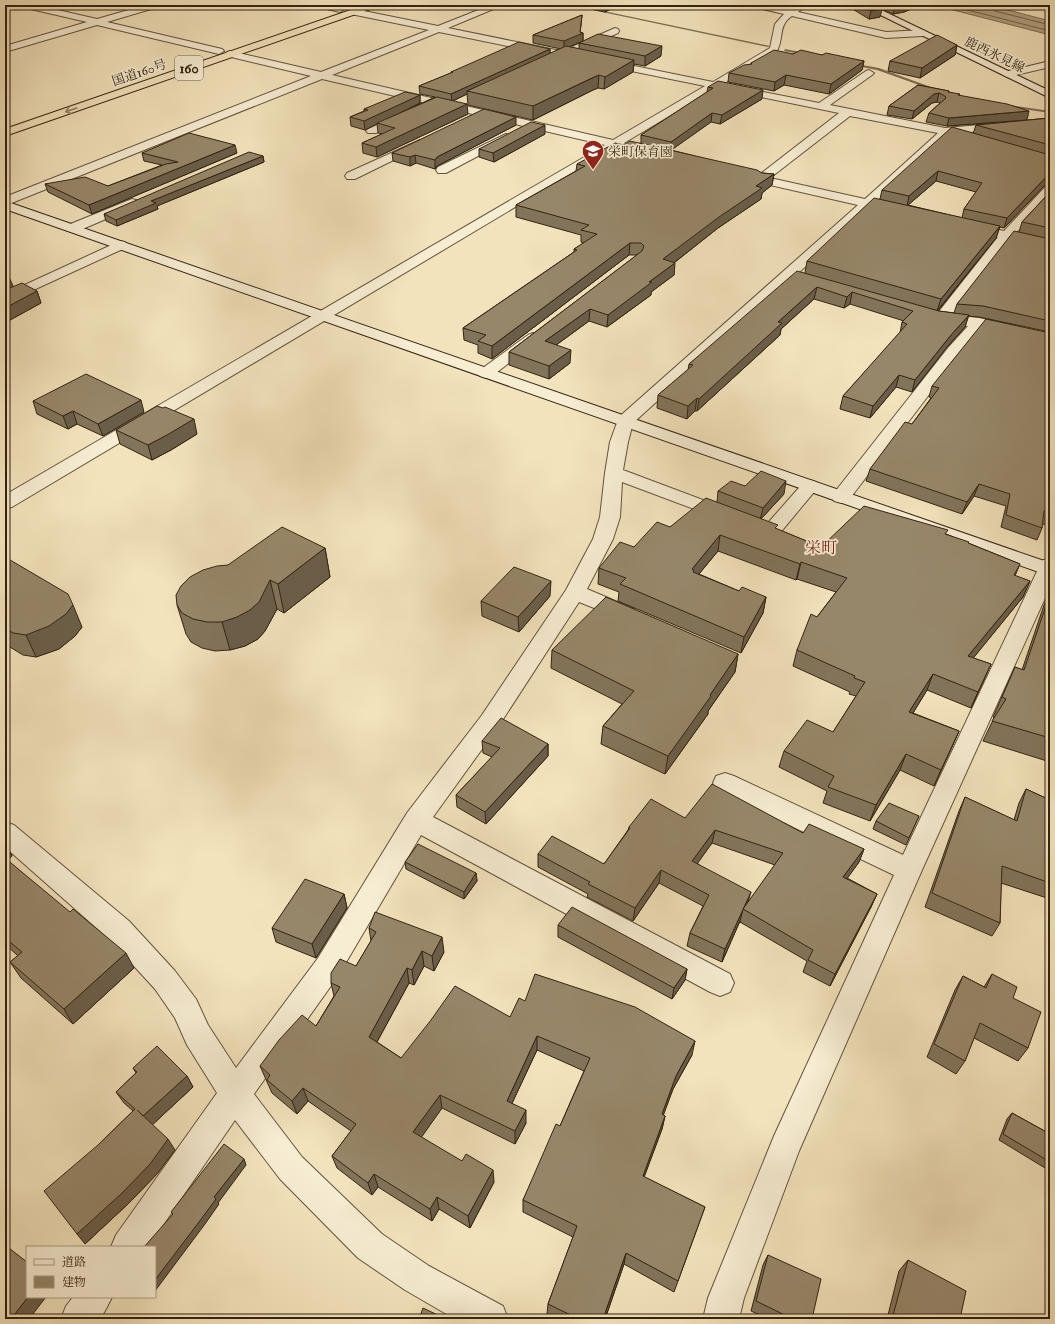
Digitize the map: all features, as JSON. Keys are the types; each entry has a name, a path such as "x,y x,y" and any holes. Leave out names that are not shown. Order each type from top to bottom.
{"highway":[{"name":"国道160号","path":"5,124 340,9 373,5"},
{"name":"国道160号","path":"5,133 230,54 353,8"}],"street":[{"path":"25,5 99,21 219,51"},
{"path":"5,49 155,5"},
{"path":"321,5 340,9"},
{"path":"5,201 499,5"},
{"path":"757,5 886,35 923,34"},
{"path":"5,503 774,49 779,24 783,18 803,5"},
{"name":"鹿西氷見線","path":"864,5 1050,95"},
{"path":"353,8 438,29 915,124 975,139"},
{"path":"551,60 615,31"},
{"path":"230,54 628,147"},
{"path":"1007,74 1050,64"},
{"path":"822,106 869,73"},
{"path":"453,106 467,100"},
{"path":"372,131 435,102"},
{"path":"761,179 849,111"},
{"path":"468,120 482,113"},
{"path":"915,124 926,115"},
{"path":"129,1246 235,1094 328,967 416,820 490,721 575,592 603,539 610,518 614,473 619,442 625,421 789,275 866,203 947,131 1050,122"},
{"path":"442,170 530,124"},
{"path":"351,176 427,140"},
{"path":"733,172 889,209"},
{"path":"941,319 1006,235 1050,189"},
{"path":"73,228 143,198"},
{"path":"5,204 841,497 1049,568 909,870 784,1147 726,1298 721,1319"},
{"path":"956,224 1050,245"},
{"path":"5,299 120,245"},
{"path":"789,275 804,279"},
{"path":"927,314 941,319 979,322 1050,340"},
{"path":"841,497 949,357 979,322"},
{"path":"486,373 542,330"},
{"path":"614,473 766,530 773,529 810,486"},
{"path":"575,592 647,623"},
{"path":"725,783 909,870"},
{"path":"416,820 720,983"},
{"path":"5,832 119,930 165,980 186,1009 197,1034 235,1094 291,1168 330,1208 370,1246 417,1278 490,1319"},
{"path":"79,1319 93,1298"}],"water":[{"path":"934,5 989,5 1050,21 1050,35"}],"building":[{"path":"861,5 874,5 882,9 871,11"},
{"path":"582,15 580,32 583,33 564,41 533,35"},
{"path":"598,34 662,46 645,56 579,43"},
{"path":"937,35 957,45 922,68 890,61"},
{"path":"519,42 550,49 451,94 419,86 453,72 451,72"},
{"path":"566,46 634,60 605,77 599,75 594,77 533,106 467,91"},
{"path":"774,50 793,54 801,50 822,55 826,53 864,61 831,84 786,75 775,82 729,73 744,65 752,64 751,63"},
{"path":"718,81 763,90 722,115 712,113 671,142 641,135 713,88 708,87"},
{"path":"918,85 960,94 958,95 1007,104 1029,111 949,118 929,113 946,98 939,93 934,94 914,111 889,106"},
{"path":"405,92 420,95 364,121 350,117 368,110 364,109"},
{"path":"437,97 467,104 376,147 362,143 395,128 377,123"},
{"path":"484,109 516,117 437,157 435,160 415,155 410,157 392,153"},
{"path":"1050,118 1050,145 976,125"},
{"path":"531,122 545,125 493,153 479,149"},
{"path":"952,127 1050,155 1050,175 1048,175 1007,218 964,209 982,183 938,171 909,196 882,190"},
{"path":"189,133 235,145 89,205 45,184 85,177 108,186 166,164 178,162 142,153"},
{"path":"630,141 757,170 762,173 774,174 756,186 762,188 719,217 663,259 675,263 608,315 590,309 545,341 571,350 549,366 509,352 642,251 644,246 641,243 630,243 492,346 478,341 486,335 463,328 577,250 574,249 597,234 581,230 589,225 516,205 585,166 577,164 615,143 624,145"},
{"path":"249,152 263,156 151,201 156,203 116,220 104,214"},
{"path":"1050,192 1050,228 1022,222"},
{"path":"874,198 1000,226 941,299 807,261"},
{"path":"1014,231 1050,239 1050,321 983,306 957,304"},
{"path":"797,271 939,311 969,315 915,380 899,375 873,406 843,396 907,324 902,322 913,311 852,292 847,297 817,287 778,322 782,323 699,399 697,398 688,406 658,395 693,365 689,364"},
{"path":"22,283 37,291 5,308 5,290"},
{"path":"986,319 1050,333 1050,512 1044,511 1042,528 1006,515 1010,494 979,484 967,502 870,469 905,422 912,424 939,388 932,386"},
{"path":"86,374 141,400 98,424 73,411 63,416 33,401"},
{"path":"157,406 163,408 165,407 194,419 148,445 116,430"},
{"path":"761,471 786,481 763,508 718,491 731,481 745,486"},
{"path":"706,498 778,525 775,528 821,547 864,506 948,530 945,534 969,542 968,543 1020,564 1014,575 1030,581 968,656 991,664 978,692 933,674 909,712 959,731 941,770 906,754 876,805 828,787 834,776 784,751 807,720 833,732 865,682 797,650 811,614 817,617 847,578 801,562 800,564 720,535 692,569 694,570 693,572 739,591 742,587 766,597 744,637 620,584 626,578 599,568 620,542 634,547 657,522 670,527"},
{"path":"282,527 325,548 278,584 270,580 259,602 250,610 237,617 222,622 207,622 193,619 182,613 177,605 176,595 181,586 190,577 203,570 228,565"},
{"path":"5,557 68,594 73,605 66,614 49,626 26,635 13,633 5,628"},
{"path":"514,567 551,581 518,617 481,601"},
{"path":"1050,594 1050,738 992,721 1006,699 1002,697 1015,667 1024,670"},
{"path":"606,597 738,654 710,695 711,696 668,756 603,726 634,691 552,650"},
{"path":"501,718 548,744 485,812 456,795 500,748 482,741"},
{"path":"712,784 803,833 809,824 864,849 843,877 877,894 835,974 808,960 813,950 743,909 725,949 690,933 709,895 661,870 635,908 588,884 590,882 538,854 552,836 604,864 630,828 629,827 651,799 685,818","holes":["715,830 783,853 744,908 751,892 692,861"]},
{"path":"1026,789 1050,800 1050,883 1002,866 1000,923 932,893 965,797 1017,821"},
{"path":"889,803 919,816 909,838 876,821"},
{"path":"418,844 476,873 464,892 405,862"},
{"path":"5,858 70,912 73,909 126,953 64,1009 10,962 22,952 5,938"},
{"path":"305,879 344,894 312,944 272,928"},
{"path":"572,907 687,969 674,988 558,925"},
{"path":"375,912 442,937 432,956 422,951 412,970 407,968 369,1037 401,1058 431,1020 455,986 510,1017 519,998 525,1001 535,974 635,1007 695,1041 676,1076 662,1114 665,1116 643,1176 705,1207 678,1281 626,1253 603,1319 579,1319 548,1304 577,1226 523,1200 556,1124 560,1126 590,1058 537,1036 507,1101 526,1110 515,1131 440,1095 413,1132 462,1161 466,1154 493,1170 468,1216 437,1197 430,1209 374,1174 368,1183 332,1156 356,1124 303,1088 292,1101 267,1080 270,1075 260,1066 279,1040 302,1015 316,1026 340,987 331,983 331,973 340,959 356,966 376,932 369,928"},
{"path":"992,974 1017,987 1013,998 1041,1012 1028,1048 980,1023 965,1061 934,1044 963,976 986,988"},
{"path":"157,1046 187,1076 143,1116 168,1139 150,1164 122,1193 77,1234 44,1191 98,1145 135,1109 116,1092 137,1072 133,1068"},
{"path":"1012,1113 1050,1134 1050,1162 1003,1134"},
{"path":"224,1144 244,1159 214,1197 216,1199 156,1279 156,1246 145,1246 173,1214 171,1212"},
{"path":"5,1245 26,1261 26,1298 27,1298 11,1319 5,1316"},
{"path":"768,1255 821,1279 812,1319 793,1319 756,1301"},
{"path":"908,1260 966,1291 960,1319 892,1319"},
{"path":"423,1308 446,1319 419,1319"}],"waterway":[{"path":"571,5 768,46"},
{"path":"785,50 806,54"},
{"path":"852,64 878,69 937,90"},
{"path":"1010,106 1050,112"}],"place":[{"name":"栄町保育園","path":"593,170"}],"district":[{"name":"栄町","path":"821,547"}]}
